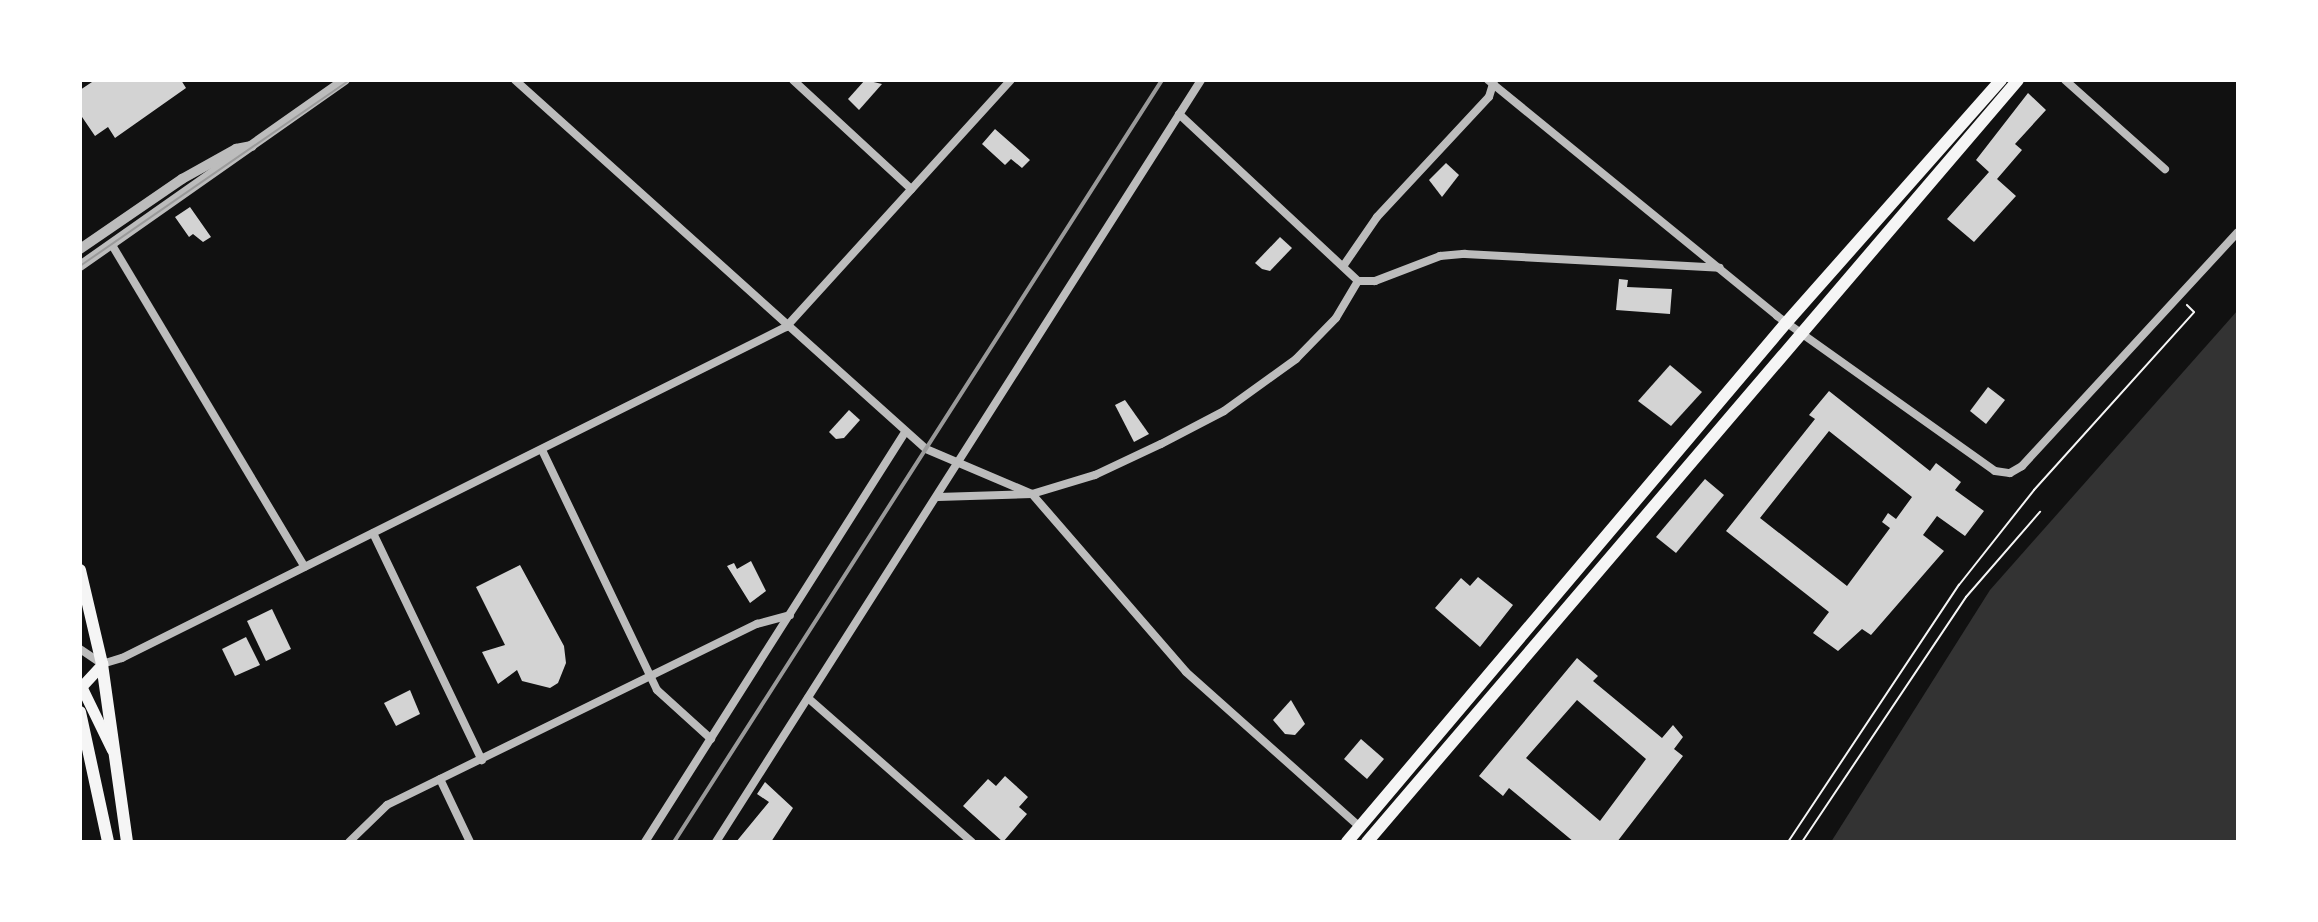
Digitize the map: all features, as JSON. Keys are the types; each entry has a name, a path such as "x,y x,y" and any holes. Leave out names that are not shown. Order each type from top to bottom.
{"main road":[{"path":"1347,842 1786,323 2001,80"},
{"path":"1367,842 2018,80"},
{"path":"80,570 102,664 127,842"},
{"path":"102,664 81,686 114,754"},
{"path":"80,712 108,842"}],"street":[{"path":"80,266 345,80"},
{"path":"515,80 905,432 959,466 1032,494 1186,672 1361,828"},
{"path":"793,80 911,189"},
{"path":"80,649 102,664 305,567 786,327 1011,80"},
{"path":"716,842 959,466 1201,80"},
{"path":"2065,80 2165,169"},
{"path":"1344,265 1377,217 1485,103 1492,81 1786,323 1995,471 2010,473 2238,232"},
{"path":"1179,114 1358,281 1375,281 1440,256 1465,254 1720,268"},
{"path":"80,249 182,179 240,147 252,146"},
{"path":"112,245 305,567"},
{"path":"938,497 1032,494 1095,475 1224,411 1296,359 1336,318 1358,281"},
{"path":"645,842 905,432"},
{"path":"542,450 657,690 711,739"},
{"path":"373,533 482,760"},
{"path":"349,842 387,805 757,624 790,615"},
{"path":"808,698 972,842"},
{"path":"440,779 470,842"}],"path":[{"path":"1788,842 1874,705 2034,490 2194,312 2177,296"},
{"path":"1802,842 1966,597 2040,512"}],"shaded area":[{"path":"2238,310 2238,842 1831,842 1990,590"}],"building":[{"path":"95,80 181,80 186,88 115,138 108,127 95,136 80,114 80,90"},
{"path":"865,80 882,84 859,110 848,99"},
{"path":"2028,93 2046,110 2015,144 2022,150 1997,179 2016,196 1974,242 1947,219 1989,172 1976,160"},
{"path":"995,129 1030,160 1022,168 1011,159 1005,165 982,144"},
{"path":"1446,163 1459,175 1442,197 1429,180"},
{"path":"190,207 211,237 203,242 193,234 189,237 175,217"},
{"path":"1280,237 1292,248 1270,271 1262,269 1255,263"},
{"path":"1619,279 1628,280 1627,287 1672,289 1670,314 1616,310"},
{"path":"1670,365 1702,392 1671,426 1638,401"},
{"path":"1988,387 2005,400 1986,424 1970,411"},
{"path":"1829,391 1930,471 1936,463 1961,482 1955,490 1984,511 1965,536 1937,516 1923,535 1944,551 1871,635 1862,629 1838,651 1813,633 1829,612 1726,531 1815,419 1809,415","holes":["1829,431 1912,497 1896,519 1888,513 1882,522 1890,528 1847,586 1760,518"]},
{"path":"1125,400 1149,434 1134,442 1115,405"},
{"path":"849,410 860,420 844,438 836,439 829,432"},
{"path":"1705,479 1724,495 1676,553 1656,537"},
{"path":"751,561 766,591 750,603 727,566 734,563 737,569"},
{"path":"520,565 564,646 566,663 558,683 550,688 522,681 517,670 498,684 482,652 505,645 476,587"},
{"path":"1478,577 1513,605 1480,647 1435,608 1461,578 1470,586"},
{"path":"272,609 291,649 266,661 247,621"},
{"path":"246,637 260,665 235,676 222,649"},
{"path":"1577,658 1598,676 1593,681 1662,738 1673,725 1683,737 1674,749 1683,756 1617,842 1574,842 1509,788 1503,796 1479,776","holes":["1577,700 1646,759 1600,821 1526,758"]},
{"path":"410,690 420,714 396,726 384,703"},
{"path":"1291,700 1305,724 1295,735 1285,734 1273,720"},
{"path":"1361,739 1384,759 1367,779 1344,759"},
{"path":"1005,776 1028,797 1019,807 1027,814 1003,842 963,806 988,779 996,786"},
{"path":"765,782 793,808 771,842 736,842 769,802 757,794"}],"tram line":[{"path":"80,266 350,80"},
{"path":"80,615 80,652"}],"railway":[{"path":"674,842 1162,80"}]}
